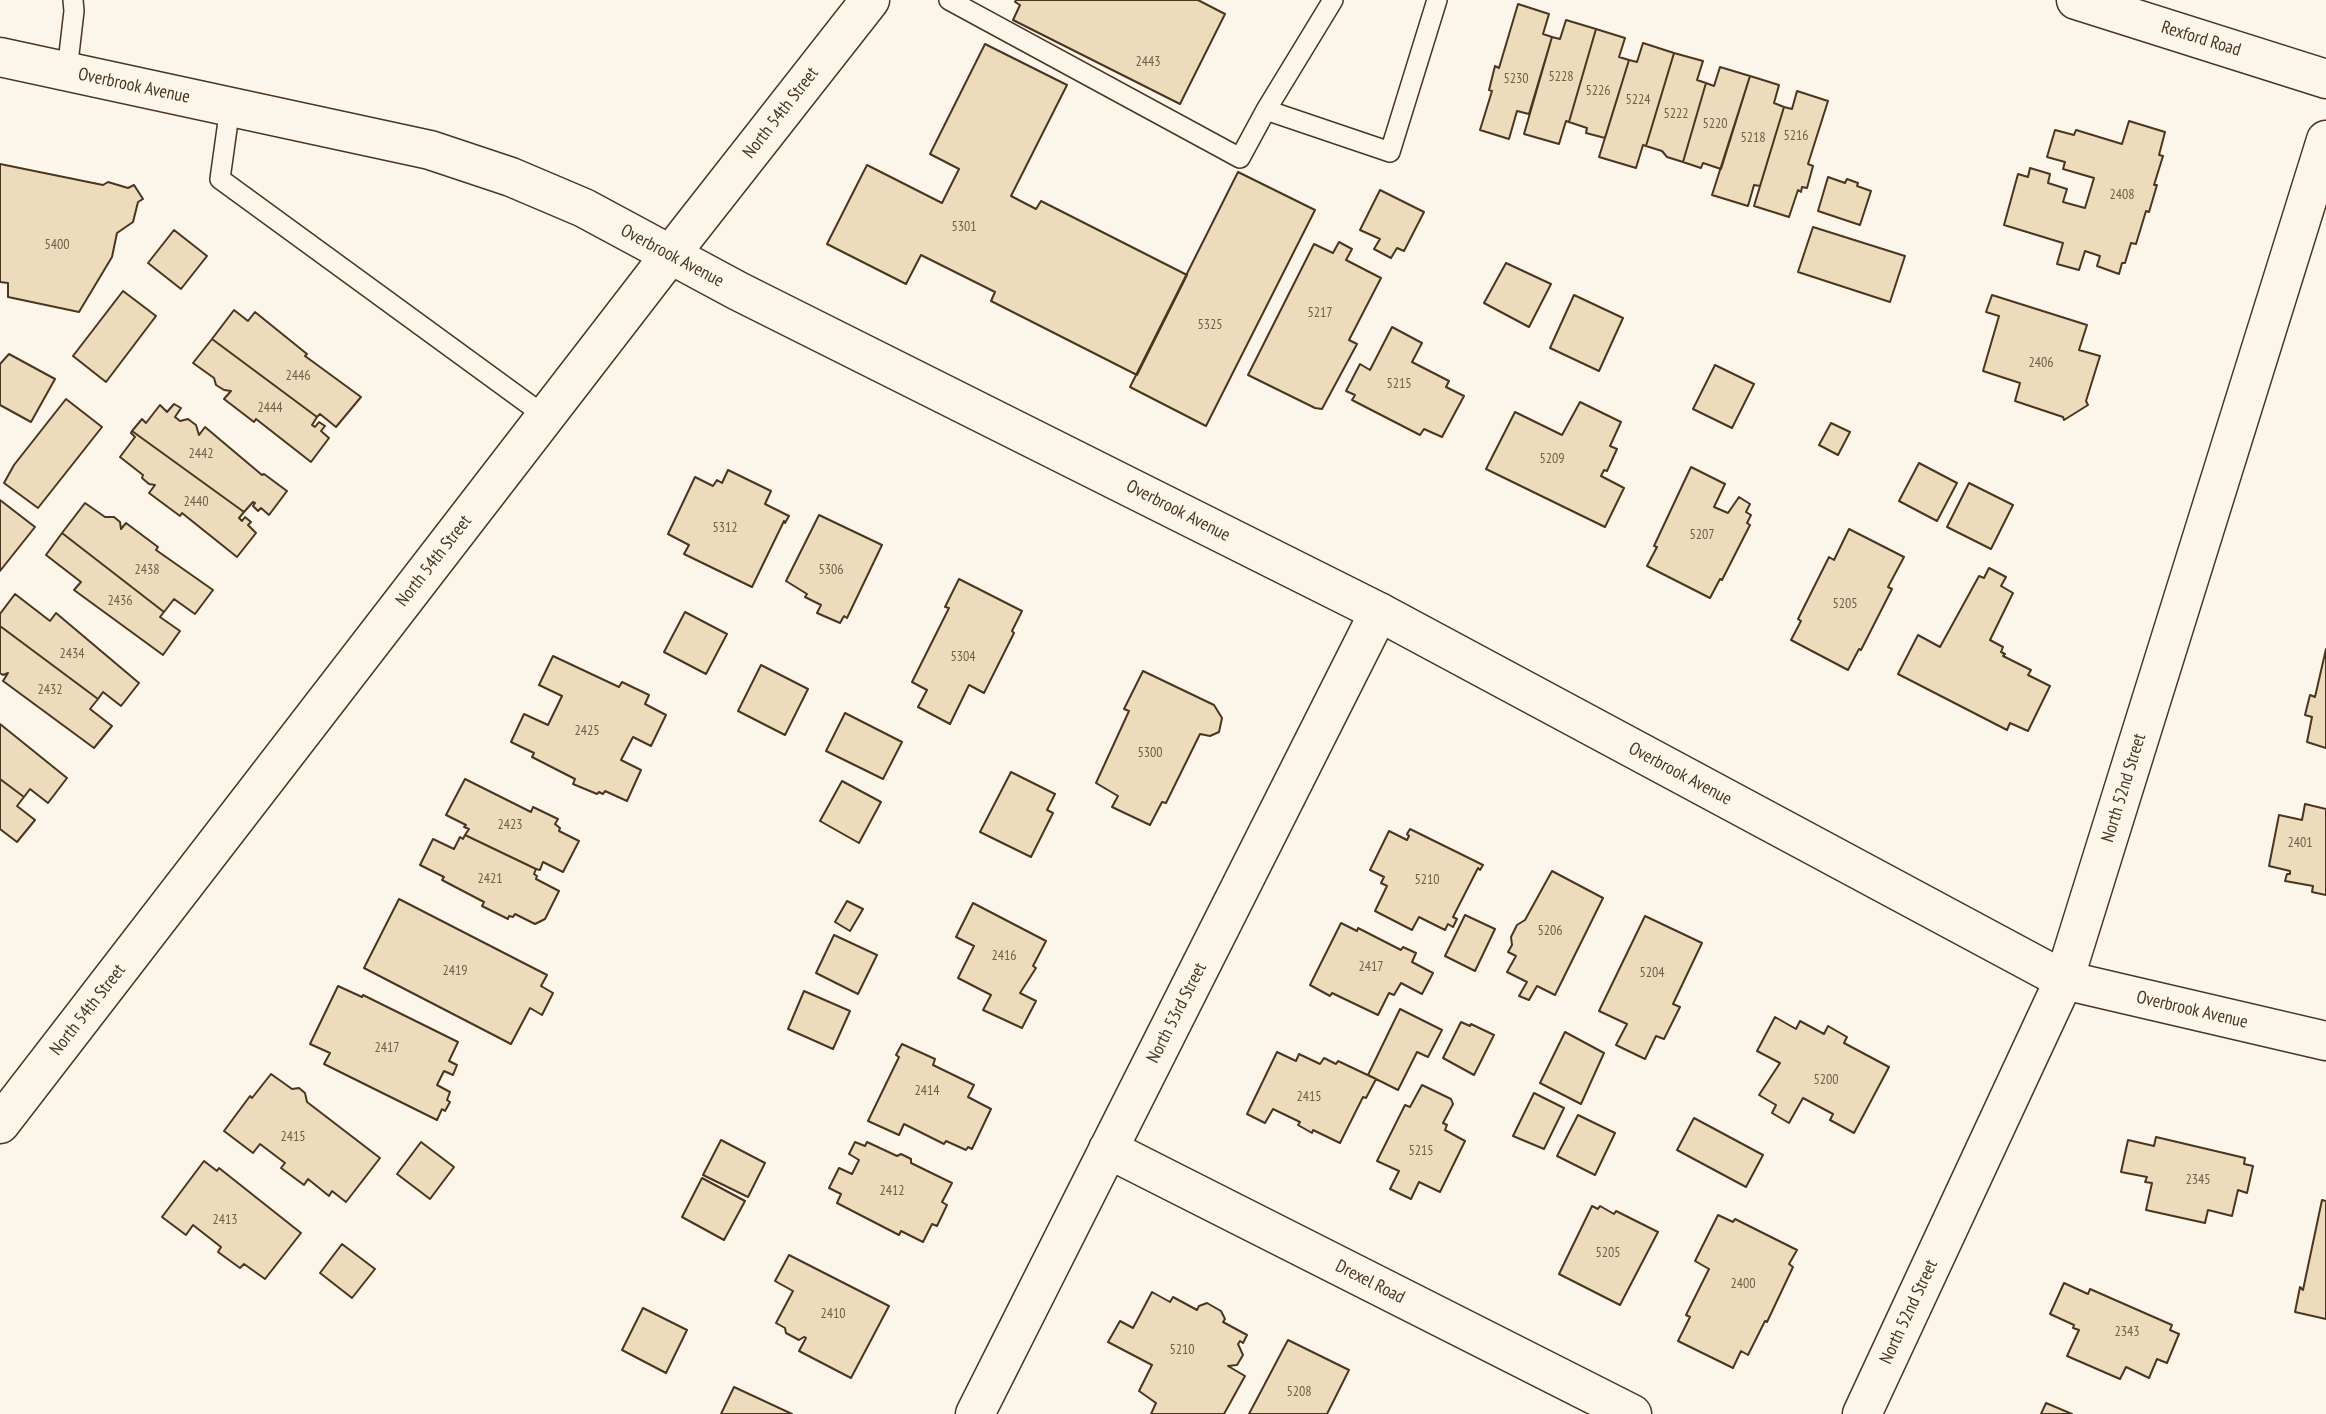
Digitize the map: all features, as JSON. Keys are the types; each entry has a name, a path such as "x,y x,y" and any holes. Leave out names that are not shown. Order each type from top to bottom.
{"street":[{"name":"North 54th Street","path":"0,1124 545,416 870,0"},
{"name":"Rexford Road","path":"2076,0 2326,79"},
{"name":"Overbrook Avenue","path":"0,57 442,153 511,177 584,208 670,255 1379,612 2064,980 2326,1041"},
{"name":"North 52nd Street","path":"1862,1414 2064,980 2326,140"},
{"name":"North 53rd Street","path":"975,1414 1379,612"},
{"name":"Drexel Road","path":"1108,1149 1632,1414"}],"lane":[{"path":"67,71 73,0"},
{"path":"949,0 1240,158 1333,0"},
{"path":"1266,110 1390,152 1437,0"},
{"path":"230,107 219,179 545,416"}],"building":[{"path":"1016,0 1198,0 1225,14 1180,104 1013,20 1020,5"},
{"path":"1518,4 1549,14 1543,34 1552,37 1529,114 1517,111 1509,139 1480,130 1492,91 1489,90 1495,66 1499,68"},
{"path":"1566,20 1596,29 1569,122 1566,121 1559,144 1524,134 1552,37 1560,39"},
{"path":"1596,29 1625,38 1619,57 1629,60 1605,138 1586,133 1587,128 1569,122"},
{"path":"1643,43 1674,53 1646,146 1643,145 1636,168 1599,157 1629,60 1637,62"},
{"path":"985,44 1067,85 1011,196 1036,209 1041,201 1187,275 1137,375 991,301 995,292 921,255 906,284 827,244 867,165 942,203 959,169 930,154"},
{"path":"1674,53 1703,61 1697,80 1706,83 1683,162 1646,146"},
{"path":"1720,67 1750,76 1721,169 1703,163 1701,168 1683,162 1706,83 1714,86"},
{"path":"1750,76 1779,85 1774,103 1784,107 1760,186 1754,185 1748,206 1712,195"},
{"path":"1797,91 1828,101 1808,164 1813,166 1807,188 1802,187 1801,192 1798,190 1789,217 1754,206 1784,107 1792,109"},
{"path":"2129,121 2165,132 2159,155 2163,156 2149,212 2146,211 2136,244 2131,243 2119,274 2097,266 2100,256 2085,251 2079,270 2057,264 2063,243 2004,225 2018,174 2028,177 2030,168 2050,174 2048,183 2067,189 2063,202 2085,208 2094,178 2063,169 2065,162 2047,157 2055,130 2074,135 2076,130 2122,144"},
{"path":"0,164 103,185 108,182 128,188 134,185 143,199 138,202 133,222 117,233 112,257 79,312 8,297 8,283 0,282"},
{"path":"1238,172 1315,210 1206,426 1130,387"},
{"path":"1828,177 1845,183 1847,179 1871,191 1860,225 1818,211"},
{"path":"1380,190 1424,212 1404,251 1397,248 1391,258 1374,249 1380,239 1360,230"},
{"path":"1813,227 1905,256 1890,302 1798,272"},
{"path":"174,230 207,256 181,289 148,263"},
{"path":"1339,242 1352,249 1346,260 1381,278 1349,340 1357,344 1322,409 1248,375 1314,244 1333,253"},
{"path":"1506,263 1551,284 1529,327 1484,303"},
{"path":"123,291 156,316 106,382 73,356"},
{"path":"1574,295 1623,318 1599,371 1550,348"},
{"path":"1992,295 2087,325 2079,350 2100,356 2086,401 2088,405 2064,420 2063,417 2015,401 2020,383 1983,371 1999,316 1986,312"},
{"path":"234,310 248,321 255,312 307,354 305,356 361,397 336,427 320,414 317,417 212,339"},
{"path":"1392,327 1422,343 1412,362 1449,381 1446,387 1464,396 1442,437 1424,429 1420,435 1352,400 1355,395 1346,391 1360,364 1370,370"},
{"path":"212,339 317,417 312,425 315,427 319,422 325,426 321,431 329,438 311,462 256,419 254,422 224,399 231,391 216,385 214,378 193,363"},
{"path":"9,354 55,379 31,422 0,405 0,364"},
{"path":"1715,365 1754,384 1732,428 1693,409"},
{"path":"66,399 102,427 38,508 4,483 14,465"},
{"path":"1580,402 1621,422 1610,446 1617,449 1607,471 1604,470 1601,476 1624,488 1605,527 1486,469 1515,412 1562,435"},
{"path":"174,404 181,408 175,417 180,421 188,419 196,425 199,435 205,427 262,475 287,491 269,515 261,508 258,511 253,502 244,512 132,431 142,419 146,423 160,405 167,412"},
{"path":"1831,423 1850,432 1838,455 1819,445"},
{"path":"132,431 244,512 239,518 242,521 245,517 251,522 248,525 256,533 237,557 182,513 180,516 149,493 155,485 149,484 142,478 143,475 120,457 135,437"},
{"path":"1919,463 1957,483 1937,521 1899,501"},
{"path":"1691,467 1725,484 1714,507 1728,513 1739,497 1750,504 1746,512 1751,515 1747,523 1750,525 1710,598 1647,566"},
{"path":"728,470 771,491 765,504 789,516 785,523 784,521 752,587 684,554 689,545 668,534 695,477 713,486 717,480 722,483"},
{"path":"1969,483 2013,505 1991,549 1947,527"},
{"path":"0,500 35,527 0,571"},
{"path":"85,503 105,517 114,517 120,522 121,529 126,523 158,547 156,550 213,590 195,614 174,599 164,612 62,533"},
{"path":"819,515 882,545 847,618 844,616 840,623 817,613 821,605 805,597 807,594 786,581"},
{"path":"1849,529 1904,557 1888,587 1892,589 1848,670 1791,640 1801,621 1798,619 1829,557 1834,560"},
{"path":"62,533 164,612 160,617 180,631 163,655 74,590 81,582 46,555"},
{"path":"1989,568 2006,577 2001,586 2013,593 1990,640 2003,647 2003,656 2031,670 2028,675 2050,686 2028,731 2010,723 2007,730 1898,674 1918,635 1940,647 1979,576 1984,578"},
{"path":"959,579 1022,611 984,693 969,685 950,724 918,707 927,690 912,682 949,608 945,607"},
{"path":"15,594 50,621 56,613 139,683 121,706 103,692 98,699 0,626 0,614"},
{"path":"685,612 727,634 706,674 664,652"},
{"path":"0,626 98,699 90,709 112,726 94,748 3,681 8,673 0,673"},
{"path":"2326,649 2326,748 2307,742 2312,717 2305,715 2310,695 2315,697"},
{"path":"553,656 619,687 622,682 649,695 645,704 666,715 651,746 633,737 621,760 641,770 627,801 605,791 603,794 597,794 573,784 575,779 532,757 534,753 511,742 524,714 548,725 562,696 539,685"},
{"path":"761,665 808,689 785,735 738,711"},
{"path":"1143,671 1214,705 1222,718 1219,732 1210,736 1200,734 1166,803 1162,802 1150,825 1112,807 1118,796 1096,783 1129,711 1124,709"},
{"path":"845,713 902,742 883,779 826,751"},
{"path":"0,724 67,778 48,803 30,789 24,797 0,779"},
{"path":"1011,772 1055,794 1047,810 1053,813 1031,857 980,832"},
{"path":"0,779 24,797 17,806 35,820 17,842 0,829"},
{"path":"465,779 531,812 533,807 558,819 555,824 560,828 559,831 579,841 563,872 543,862 540,870 536,869 465,835 469,829 464,827 466,825 446,815"},
{"path":"842,781 881,802 859,843 820,821"},
{"path":"2305,804 2326,809 2326,895 2312,892 2313,886 2285,881 2290,871 2269,866 2279,815 2302,820"},
{"path":"1410,829 1483,865 1480,870 1478,868 1453,917 1457,919 1453,927 1448,924 1445,930 1419,917 1412,930 1375,911 1387,886 1381,883 1384,877 1370,870 1389,831 1407,840"},
{"path":"465,835 536,869 536,879 559,891 545,919 535,924 515,914 508,919 482,906 484,902 420,865 433,839 454,849 460,837 463,839"},
{"path":"1552,871 1603,898 1555,995 1537,986 1529,1000 1519,996 1527,982 1507,972 1516,956 1508,952 1517,925 1525,920"},
{"path":"399,899 547,975 541,986 553,993 542,1015 530,1008 511,1044 364,968"},
{"path":"847,901 863,909 850,931 835,922"},
{"path":"973,903 1046,941 1033,966 1036,968 1020,993 1036,1001 1022,1028 983,1010 991,995 958,978 974,946 956,937"},
{"path":"1465,915 1495,929 1475,971 1445,956"},
{"path":"1645,916 1702,943 1673,1004 1680,1007 1664,1039 1656,1036 1645,1059 1616,1045 1627,1024 1599,1011"},
{"path":"1341,923 1357,931 1358,928 1401,950 1403,947 1416,953 1412,962 1433,973 1422,994 1401,983 1394,995 1389,993 1378,1015 1310,985"},
{"path":"834,935 877,955 858,994 816,973"},
{"path":"338,986 362,997 363,995 458,1042 449,1061 457,1065 453,1075 444,1071 437,1085 450,1092 447,1100 450,1102 445,1111 442,1109 437,1120 324,1064 330,1053 310,1044"},
{"path":"804,991 850,1011 833,1049 788,1029"},
{"path":"1400,1009 1442,1030 1428,1057 1417,1052 1398,1090 1368,1075"},
{"path":"1775,1017 1796,1029 1800,1021 1824,1034 1828,1026 1847,1037 1844,1043 1889,1067 1854,1133 1830,1120 1833,1114 1803,1098 1789,1123 1772,1113 1776,1105 1759,1095 1780,1063 1757,1051"},
{"path":"1461,1022 1494,1035 1474,1075 1443,1058"},
{"path":"1565,1032 1604,1053 1581,1104 1540,1083"},
{"path":"902,1044 935,1059 933,1065 974,1085 968,1097 991,1109 972,1149 968,1147 966,1150 946,1141 944,1144 904,1124 899,1135 868,1121 899,1057 896,1055"},
{"path":"1277,1052 1296,1061 1299,1054 1320,1064 1324,1058 1336,1064 1338,1061 1376,1079 1366,1098 1363,1097 1340,1143 1313,1130 1312,1133 1298,1125 1300,1122 1273,1109 1265,1123 1247,1114"},
{"path":"271,1074 292,1089 299,1088 305,1093 307,1102 380,1158 346,1202 332,1191 329,1196 308,1179 304,1185 281,1168 285,1163 260,1144 253,1153 224,1131 250,1096 252,1098"},
{"path":"1422,1085 1451,1099 1453,1104 1443,1123 1447,1125 1445,1130 1465,1141 1440,1192 1419,1182 1411,1199 1390,1189 1399,1171 1377,1161 1405,1105 1410,1107"},
{"path":"1534,1093 1564,1108 1544,1149 1513,1136"},
{"path":"1578,1115 1615,1133 1595,1175 1557,1156"},
{"path":"1694,1118 1763,1155 1746,1187 1677,1150"},
{"path":"2156,1137 2245,1158 2244,1164 2253,1166 2247,1193 2238,1190 2232,1216 2208,1210 2205,1223 2146,1210 2152,1183 2145,1182 2147,1177 2121,1172 2128,1140 2154,1146"},
{"path":"721,1140 765,1163 748,1197 703,1175"},
{"path":"421,1142 454,1167 430,1199 397,1174"},
{"path":"855,1142 865,1146 867,1142 897,1156 901,1154 911,1159 911,1163 952,1183 942,1202 947,1205 937,1226 932,1224 923,1242 901,1231 899,1235 837,1203 841,1194 829,1188 839,1168 852,1174 859,1160 849,1154"},
{"path":"204,1161 217,1171 219,1168 301,1233 265,1279 244,1264 240,1268 218,1252 221,1247 193,1225 186,1235 162,1217"},
{"path":"702,1178 745,1201 724,1240 682,1217"},
{"path":"2322,1200 2326,1201 2326,1319 2295,1312 2300,1287 2303,1290"},
{"path":"1592,1206 1598,1209 1600,1206 1614,1214 1616,1211 1658,1232 1620,1305 1559,1274"},
{"path":"1718,1215 1733,1222 1735,1219 1797,1250 1789,1264 1793,1267 1767,1322 1765,1321 1748,1355 1741,1351 1733,1368 1678,1341 1690,1317 1686,1315 1709,1269 1695,1261"},
{"path":"342,1244 375,1269 352,1298 320,1273"},
{"path":"789,1255 889,1306 851,1378 799,1351 806,1338 799,1340 776,1323 793,1291 775,1281"},
{"path":"2064,1283 2088,1294 2090,1289 2172,1325 2170,1330 2179,1334 2167,1363 2157,1359 2149,1378 2126,1367 2120,1379 2067,1356 2079,1330 2050,1314"},
{"path":"1152,1292 1170,1302 1173,1297 1197,1310 1199,1306 1207,1303 1221,1311 1225,1319 1223,1322 1247,1335 1243,1343 1240,1341 1238,1344 1243,1355 1237,1365 1228,1366 1245,1376 1224,1414 1151,1414 1156,1403 1139,1391 1152,1365 1108,1342 1120,1321 1133,1328"},
{"path":"643,1308 687,1330 666,1373 622,1350"},
{"path":"1288,1340 1349,1370 1327,1414 1249,1414"},
{"path":"734,1387 792,1414 721,1414"},
{"path":"2046,1403 2072,1414 2041,1414"}]}
